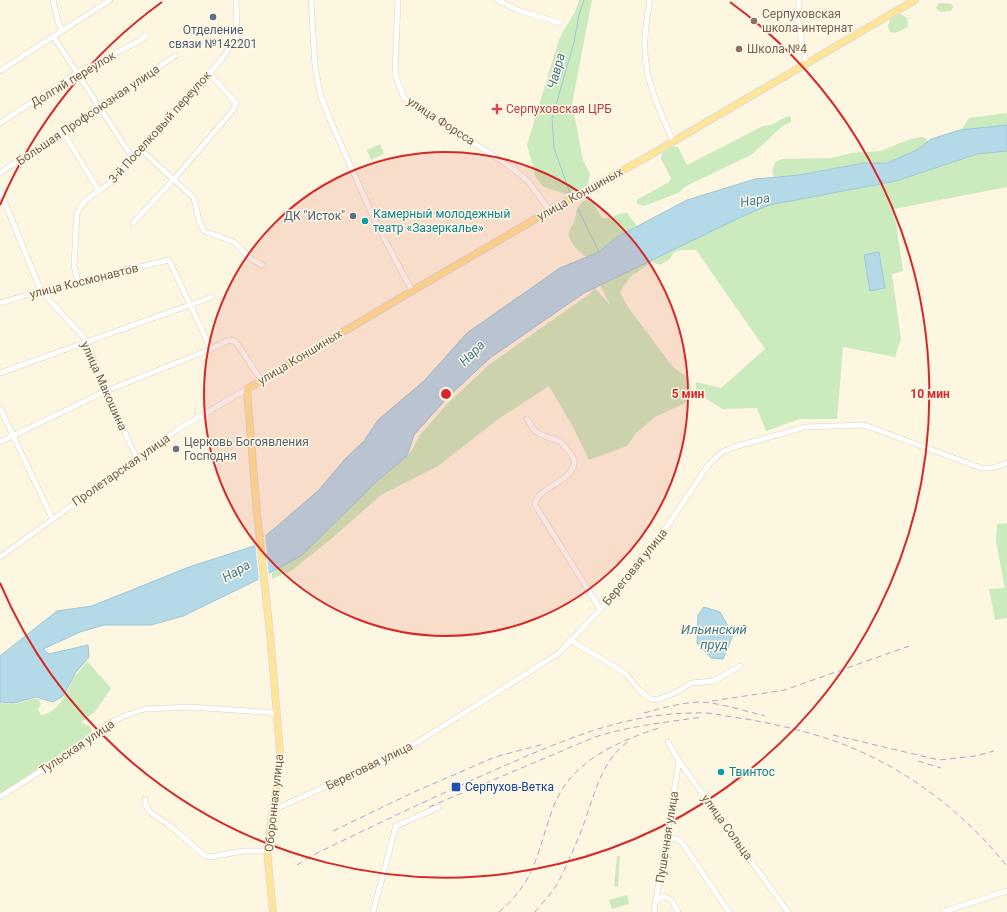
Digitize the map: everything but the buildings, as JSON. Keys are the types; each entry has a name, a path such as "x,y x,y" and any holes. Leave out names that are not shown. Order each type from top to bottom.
{"main road":[{"name":"улица Коншиных","path":"247,389 412,291 673,142 806,62 915,0"},
{"name":"Оборонная улица","path":"247,389 257,514 278,712 280,752 267,851 273,912"}],"street":[{"path":"53,0 58,22 62,30"},
{"path":"0,71 110,0"},
{"name":"3-й Поселковый переулок","path":"78,282 74,265 77,214 79,209 88,199 110,183 222,59 237,36 236,0"},
{"path":"311,0 314,66 320,94 375,221 412,291"},
{"name":"улица Форсса","path":"398,0 395,74 404,98 508,165 528,181 550,211"},
{"path":"497,0 520,11 560,23"},
{"path":"650,0 645,48 646,66 651,88 673,142"},
{"path":"799,0 798,22 806,62"},
{"name":"Долгий переулок","path":"0,123 77,73 141,40 146,35"},
{"path":"53,36 132,157"},
{"name":"Большая Профсоюзная улица","path":"0,173 100,108 175,56"},
{"path":"133,223 174,179 233,110 236,103 209,73"},
{"path":"63,132 99,191"},
{"path":"140,149 194,198 199,221 204,231 234,242 251,259 262,265"},
{"name":"улица Макошина","path":"0,191 41,291 87,341 106,391 137,459"},
{"name":"улица Космонавтов","path":"0,303 41,291 169,260 191,305"},
{"path":"0,373 212,298"},
{"path":"191,305 211,349"},
{"path":"0,442 106,391 211,349 229,340 234,341 261,380"},
{"name":"Пролетарская улица","path":"0,557 52,518 177,430 247,389"},
{"path":"0,408 52,518"},
{"path":"527,418 536,432 563,442 573,457 574,463 572,470 542,494 536,502 536,506 600,609"},
{"name":"Береговая улица","path":"273,810 399,754 558,653 611,598 665,531 709,464 722,452 734,447 805,427 864,425 981,468 993,468 1007,463"},
{"path":"570,640 625,673 650,699 657,700 677,692 691,683 714,680 740,666"},
{"name":"Тульская улица","path":"0,797 72,751 108,724 124,716 145,709 190,707 278,712"},
{"name":"улица Сольца","path":"668,742 680,762 788,912"},
{"name":"Пушечная улица","path":"654,912 680,762"},
{"path":"145,799 145,804 150,812 205,856 210,857 243,851 267,851"},
{"path":"373,912 396,826 439,807"},
{"path":"668,837 680,840 729,912"},
{"path":"943,912 1007,892"},
{"path":"657,900 664,896 668,898 678,912"}],"green space":[{"path":"579,0 592,0 572,104 583,160 590,174 588,185 581,190 566,194 544,187 536,178 527,145 561,35 575,12"},
{"path":"939,3 951,4 953,7 951,11 940,12 936,8"},
{"path":"900,14 907,18 908,27 895,33 890,32 888,27 890,19"},
{"path":"1007,113 1007,125 961,130 969,118"},
{"path":"789,116 791,118 791,122 783,126 751,155 686,186 678,193 644,206 637,204 637,200 669,182 671,178 661,159 662,153 673,146 678,147 687,165 763,126 770,125"},
{"path":"921,137 927,139 927,142 917,150 887,163 863,163 800,175 774,177 772,171 776,161 783,159 831,158 852,153 881,151 907,140"},
{"path":"380,144 384,154 371,160 367,150"},
{"path":"1007,151 1007,187 894,209 903,271 892,274 901,339 895,357 843,347 837,419 800,419 766,431 757,408 722,409 696,392 696,382 721,388 765,349 696,250 682,250 674,252 670,259 660,265 652,262 630,277 620,292 628,307 673,367 689,378 692,392 685,403 655,417 637,432 627,446 589,460 572,425 549,386 497,420 438,466 381,495 330,540 291,571 272,579 272,572 302,555 377,481 407,456 411,452 419,436 447,404 490,364 588,295 595,288 610,305 600,285 769,205 896,181 977,154"},
{"path":"586,200 593,203 602,218 627,213 637,226 617,237 599,252 586,257 574,246 569,235 578,208 580,204"},
{"path":"1007,523 1007,618 995,620 989,589 1005,588 996,542 997,524"},
{"path":"87,661 111,688 95,712 81,722 91,727 91,733 0,795 0,703 15,704 38,699 41,704 38,710 41,715 48,713 61,702 73,679"},
{"path":"617,856 620,856 618,887 614,886"},
{"path":"627,895 629,904 612,909 609,900"}],"water":[{"name":"Нара","path":"1007,125 1007,151 977,154 896,181 769,205 584,293 490,358 447,398 414,435 407,456 377,481 302,555 253,582 183,616 151,625 104,625 80,632 43,649 49,654 88,645 89,657 76,672 63,696 53,702 36,697 14,703 0,702 0,656 57,611 92,606 189,567 254,546 319,490 345,459 364,441 378,420 424,381 467,333 560,268 599,252 617,237 687,200 755,179 800,175 863,163 887,163 917,150 931,139 960,130"},
{"path":"879,252 885,288 870,291 864,255"},
{"name":"Ильинский пруд","path":"704,607 720,612 733,635 723,659 711,658 697,643 698,615"}],"pier":[{"path":"265,534 269,576 259,581 255,542"}],"waterway":[{"name":"Чавра","path":"570,193 554,148 552,119 574,42 579,15 584,0"},
{"name":"Чавра","path":"578,209 599,252"}],"railway":[{"path":"712,701 785,690 909,646"},
{"path":"644,713 680,704 702,702 726,706 765,716"},
{"path":"297,865 313,855 422,803 563,741 614,724 641,718 668,714 700,713 754,720 795,729 844,744 871,756 921,786 945,804 967,823 1007,866"},
{"path":"429,807 595,737 635,727 703,717"},
{"path":"499,912 512,900 529,876 553,808 571,777 583,765 613,746 662,727"},
{"path":"833,735 939,760 975,756 994,751"},
{"path":"535,912 561,878 582,828 602,773 618,750 629,741"},
{"path":"333,831 414,792 495,757 544,744"},
{"path":"918,761 941,768"}],"place":[{"name":"Отделение связи №142201","path":"213,17"},
{"name":"Серпуховская школа-интернат","path":"754,21"},
{"name":"Школа №4","path":"739,49"},
{"name":"Серпуховская ЦРБ","path":"497,109"},
{"name":"ДК \"Исток\"","path":"353,216"},
{"name":"Камерный молодежный театр «Зазеркалье»","path":"365,221"},
{"name":"Церковь Богоявления Господня","path":"176,449"},
{"name":"Твинтос","path":"721,772"},
{"name":"Серпухов-Ветка","path":"456,787"}]}
